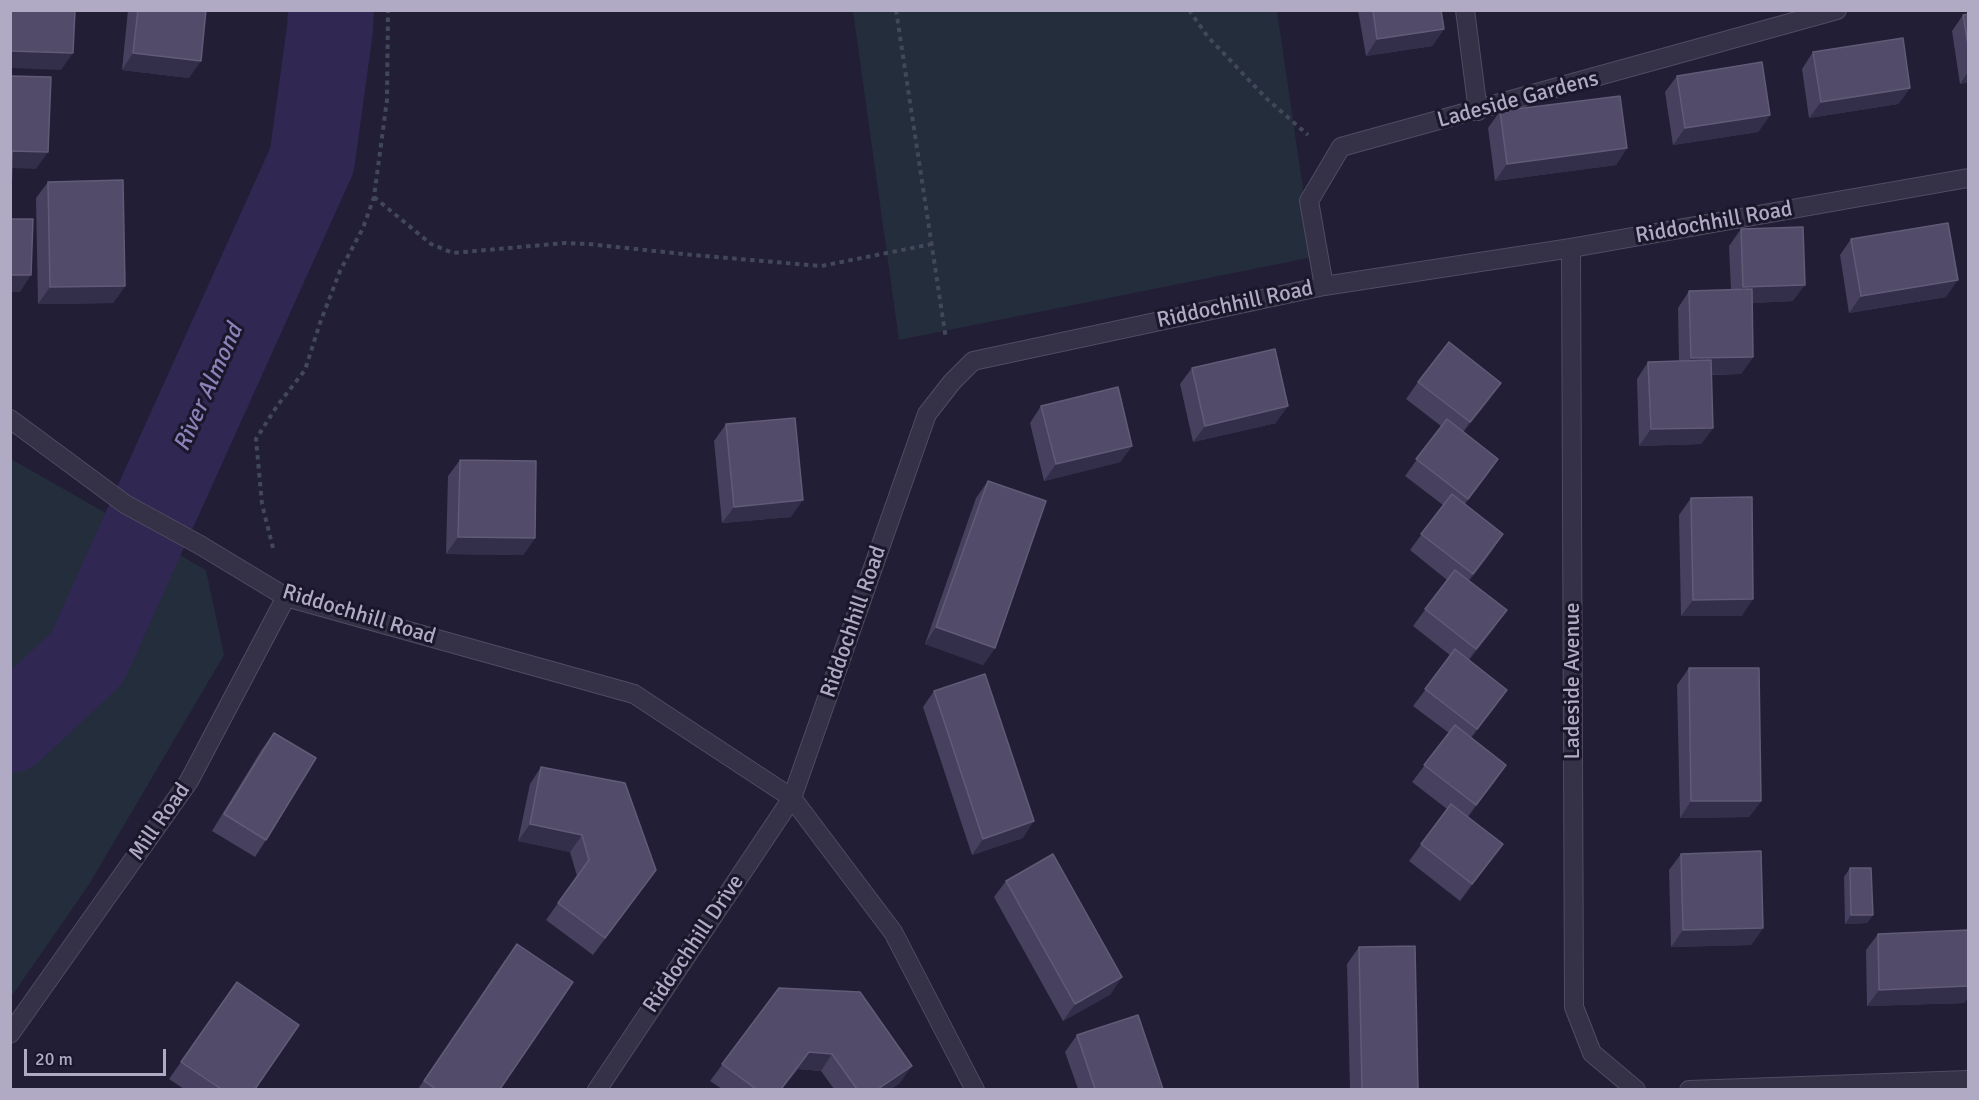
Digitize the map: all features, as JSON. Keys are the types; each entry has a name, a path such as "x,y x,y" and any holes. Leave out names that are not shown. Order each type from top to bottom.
{"street":[{"path":"1465,10 1479,111"},
{"name":"Ladeside Gardens","path":"1324,286 1309,201 1341,147 1479,111 1837,10"},
{"name":"Riddochhill Road","path":"792,798 927,414 952,382 973,361 1324,286 1571,248 1968,178"},
{"name":"Ladeside Avenue","path":"1571,248 1574,1007 1592,1053 1636,1089"},
{"name":"Riddochhill Road","path":"10,419 124,504 200,545 286,597 634,694 792,798 893,932 975,1089"},
{"name":"Mill Road","path":"10,1034 189,781 286,597"},
{"name":"Riddochhill Drive","path":"597,1089 792,798"},
{"path":"1689,1089 1968,1080"}],"path":[{"path":"286,597 262,504 256,439 277,406 305,370 340,271 363,228 374,197 387,100 388,10"},
{"path":"896,10 952,382"},
{"path":"1189,10 1208,37 1267,99 1335,158"},
{"path":"374,197 431,244 453,253 565,243 821,266 932,244"}],"shaded area":[{"path":"853,11 1277,11 1313,257 899,340"},
{"path":"11,459 206,570 224,655 90,883 11,997"}],"building":[{"path":"10,10 75,10 73,53 10,51"},
{"path":"138,10 206,10 201,61 133,53"},
{"path":"1373,10 1441,10 1444,29 1377,39"},
{"path":"1968,14 1968,45 1963,15"},
{"path":"1903,38 1910,88 1821,102 1813,52"},
{"path":"1762,62 1770,115 1685,128 1677,76"},
{"path":"10,76 51,77 48,152 12,151 11,195"},
{"path":"1620,96 1627,148 1507,164 1500,111"},
{"path":"123,180 125,286 50,287 48,182"},
{"path":"10,219 33,219 31,275 10,275"},
{"path":"1948,223 1958,280 1861,296 1851,239"},
{"path":"1803,227 1805,285 1743,287 1741,229"},
{"path":"1752,289 1753,357 1691,358 1689,291"},
{"path":"1449,342 1501,383 1470,422 1418,382"},
{"path":"1275,349 1288,406 1205,426 1192,368"},
{"path":"1711,360 1713,428 1651,429 1648,362"},
{"path":"1118,387 1132,446 1056,464 1041,406"},
{"path":"795,418 803,500 734,507 726,424"},
{"path":"1447,419 1498,459 1468,499 1416,459"},
{"path":"460,460 536,461 535,538 458,537"},
{"path":"988,481 1046,501 995,648 936,627"},
{"path":"1452,494 1503,534 1473,574 1421,534"},
{"path":"1752,497 1753,599 1693,600 1691,498"},
{"path":"1455,570 1507,610 1476,649 1425,609"},
{"path":"1455,649 1507,690 1477,729 1425,689"},
{"path":"1689,668 1759,668 1761,801 1691,801"},
{"path":"985,674 1034,821 983,839 934,691"},
{"path":"1455,725 1506,765 1476,805 1424,765"},
{"path":"274,733 316,758 266,840 224,814"},
{"path":"541,767 625,783 656,870 605,938 558,903 589,860 582,835 530,824"},
{"path":"1451,804 1503,844 1472,884 1421,844"},
{"path":"1761,851 1763,928 1683,930 1681,854"},
{"path":"1053,854 1122,977 1075,1004 1006,881"},
{"path":"1850,868 1871,868 1873,915 1851,915"},
{"path":"1968,930 1968,986 1879,990 1878,934"},
{"path":"517,944 573,982 500,1089 436,1089 424,1081"},
{"path":"1415,946 1418,1089 1362,1089 1359,947"},
{"path":"237,982 299,1025 255,1089 221,1089 181,1062"},
{"path":"779,988 860,992 912,1066 878,1089 857,1089 832,1054 809,1052 781,1089 756,1089 722,1064"},
{"path":"1138,1015 1163,1089 1095,1089 1077,1035"}],"waterway":[{"name":"River Almond","path":"10,730 87,658 312,160 331,10"}]}
